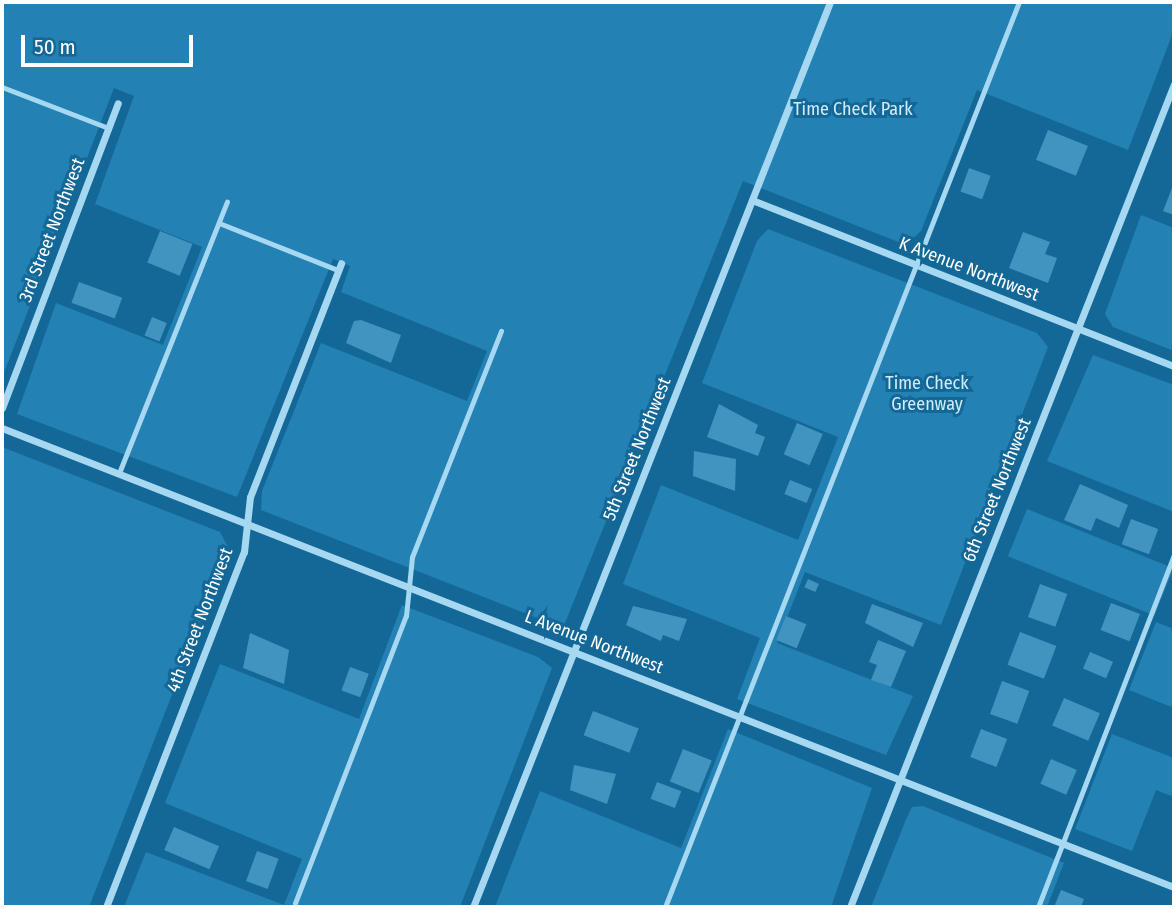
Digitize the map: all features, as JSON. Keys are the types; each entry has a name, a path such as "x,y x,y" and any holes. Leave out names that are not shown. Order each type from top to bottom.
{"street":[{"name":"5th Street Northwest","path":"473,907 830,2"},
{"name":"6th Street Northwest","path":"850,907 1174,84"},
{"name":"3rd Street Northwest","path":"2,408 118,103"},
{"name":"K Avenue Northwest","path":"752,200 1174,366"},
{"name":"4th Street Northwest","path":"106,907 244,552 254,484 340,266"},
{"name":"L Avenue Northwest","path":"2,429 1174,887"}],"lane":[{"path":"665,907 913,264 1019,2"},
{"path":"2,87 108,128"},
{"path":"119,473 227,202"},
{"path":"219,223 340,266"},
{"path":"295,903 406,616 411,557 501,331"},
{"path":"1038,907 1174,554"}],"green space":[{"name":"Time Check Park","path":"2,2 1174,2 1174,30 1128,150 977,90 921,231 906,245 743,181 563,628 261,510 262,491 321,343 467,401 487,351 341,292 350,266 333,259 237,497 17,414 56,303 163,345 202,247 95,204 134,96 114,88 2,378"},
{"path":"1141,215 1174,228 1174,351 1113,327 1105,314"},
{"name":"Time Check Greenway","path":"768,229 1037,333 1048,347 941,625 805,572 777,643 913,696 886,755 737,699 760,638 623,584 661,485 798,540 838,437 702,383 757,241"},
{"path":"1093,355 1174,385 1174,512 1047,461"},
{"path":"2,447 220,532 229,549 89,907 2,907"},
{"path":"1027,509 1173,568 1154,615 1008,556"},
{"path":"402,605 538,657 552,668 460,907 124,907 146,852 284,905 302,859 165,803 220,664 359,719"},
{"path":"1156,622 1174,629 1174,708 1129,690"},
{"path":"728,729 872,788 831,907 495,907 540,791 681,848"},
{"path":"1112,734 1174,758 1174,797 1156,790 1132,851 1075,829"},
{"path":"923,806 1064,863 1047,907 871,907 912,807"}],"building":[{"path":"1048,130 1088,146 1076,176 1036,160"},
{"path":"969,168 991,176 982,199 960,191"},
{"path":"1174,183 1174,215 1163,211"},
{"path":"160,231 192,244 180,276 147,263"},
{"path":"1023,232 1050,242 1045,254 1057,258 1048,283 1009,268"},
{"path":"79,282 122,298 115,318 71,303"},
{"path":"152,317 167,323 159,342 145,336"},
{"path":"361,320 401,335 391,363 346,343 354,321"},
{"path":"719,404 758,425 755,433 765,437 758,456 707,437"},
{"path":"797,423 823,434 809,465 784,454"},
{"path":"694,451 736,459 735,491 693,476"},
{"path":"790,480 812,489 807,503 784,494"},
{"path":"1080,484 1128,505 1119,528 1096,518 1091,531 1064,520"},
{"path":"1131,519 1158,529 1149,554 1122,544"},
{"path":"808,579 819,584 815,592 804,587"},
{"path":"1040,584 1067,594 1055,627 1028,617"},
{"path":"1111,603 1140,614 1130,641 1101,630"},
{"path":"872,604 923,623 913,647 865,623"},
{"path":"633,606 687,619 679,641 663,635 661,641 626,625"},
{"path":"786,616 806,624 797,648 776,640"},
{"path":"1020,632 1056,646 1044,679 1007,665"},
{"path":"250,633 289,650 284,684 243,668"},
{"path":"878,640 906,651 891,687 871,680 877,665 869,662"},
{"path":"1090,652 1113,662 1106,678 1083,669"},
{"path":"350,667 369,674 360,697 341,690"},
{"path":"1002,681 1029,691 1017,724 990,714"},
{"path":"1064,698 1100,713 1088,741 1052,726"},
{"path":"593,711 639,729 629,753 584,735"},
{"path":"981,729 1007,739 996,767 970,757"},
{"path":"683,749 712,761 699,793 670,781"},
{"path":"1051,759 1077,770 1066,795 1040,784"},
{"path":"574,765 616,774 607,804 570,790"},
{"path":"657,782 681,791 675,808 651,799"},
{"path":"174,827 219,846 209,869 164,850"},
{"path":"257,851 279,859 268,889 246,881"},
{"path":"1061,890 1084,899 1081,907 1054,907"}]}
